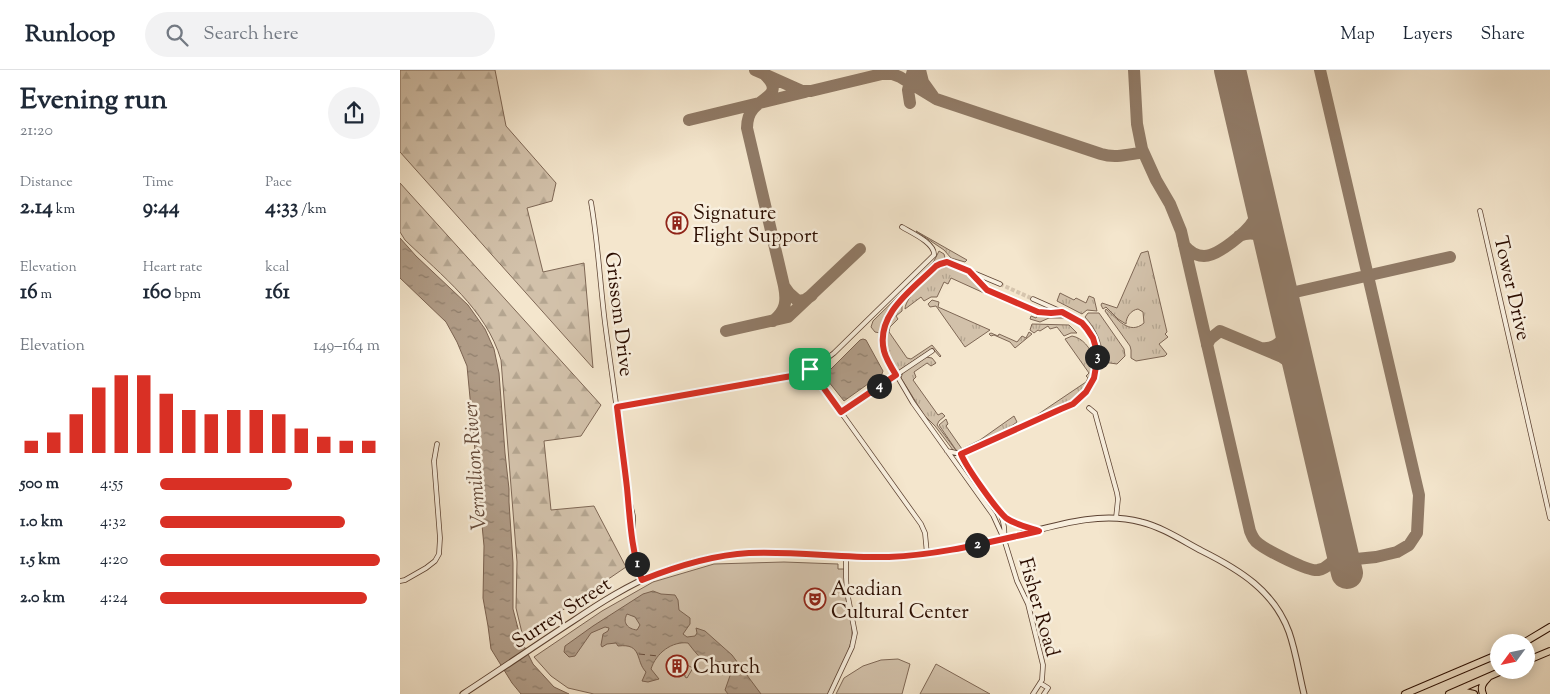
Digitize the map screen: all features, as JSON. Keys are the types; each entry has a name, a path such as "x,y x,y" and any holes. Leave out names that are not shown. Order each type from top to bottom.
{"highway":[{"path":"1535,637 1550,627"},
{"path":"1535,639 1550,633"},
{"path":"1535,657 1550,650"},
{"path":"1405,694 1490,658"},
{"path":"1449,694 1489,676"},
{"path":"1483,694 1483,684 1489,676"},
{"path":"1454,694 1465,692 1474,694"}],"street":[{"name":"Grissom Drive","path":"590,202 617,407 629,521 638,569 642,580"},
{"name":"Tower Drive","path":"1480,211 1550,518"},
{"path":"617,407 792,376 824,361 934,255 932,246 902,227"},
{"path":"1000,284 952,263 940,264 894,307 887,317 882,342 886,357 913,403 993,516 1004,539"},
{"path":"969,271 987,290 1038,312 1062,312"},
{"path":"947,451 961,454 1069,406 1086,392 1094,378 1098,355 1093,338 1082,323 1033,299"},
{"path":"841,412 932,351"},
{"path":"810,369 921,524 925,533 927,554"},
{"path":"1089,408 1095,413 1117,493 1116,518"},
{"path":"400,580 405,580 426,568 435,561 439,554 440,538 434,461 437,444"},
{"path":"961,454 965,464 999,511 1005,527 1004,539"},
{"path":"999,511 1013,522 1039,531"},
{"name":"Surrey Street","path":"463,694 607,599 642,580 680,566 722,556 756,553 892,557 927,554 953,550 1085,520 1116,518 1140,521 1160,529 1226,563 1255,583 1273,602 1283,620 1292,644 1304,694"},
{"name":"Fisher Road","path":"1004,539 1017,581 1028,604 1042,665 1043,675 1033,694"},
{"path":"830,694 852,646 855,633 847,592 846,556"},
{"name":"Fisher Road","path":"1040,683 1048,688 1044,694"}],"green space":[{"path":"400,70 495,70 506,126 556,183 552,201 527,208 543,272 584,263 593,368 400,152"},
{"path":"400,183 601,405 581,436 544,441 551,510 594,506 626,567 523,637 516,608 517,562 501,360 485,325 474,309 448,280 405,240 400,232"},
{"path":"916,231 967,260 965,262 951,258 944,250"},
{"path":"939,251 944,254 945,258 923,273 891,305 882,322 880,333 875,332 871,327 873,321 934,261"},
{"path":"1148,251 1167,332 1165,334 1168,337 1159,344 1167,354 1165,356 1136,361 1131,358 1130,346 1105,311 1106,309 1119,321 1133,328 1144,323 1143,312 1138,309 1131,312 1126,324 1106,307 1103,309 1101,305 1102,303 1117,308 1141,253"},
{"path":"943,267 949,267 966,274 985,291 984,293 951,278 948,284 944,282 937,297 931,297 924,301 921,297 905,309 909,298 920,285"},
{"path":"1060,293 1074,300 1076,298 1086,303 1089,296 1094,298 1097,311 1087,310 1082,314 1057,301"},
{"path":"932,300 939,302 938,307 990,330 965,347 936,306 930,307 928,304"},
{"path":"902,304 902,311 896,316 898,319 890,327 889,332 907,358 911,359 932,345 941,356 934,350 930,350 898,371 888,354 886,337 890,320"},
{"path":"1088,313 1099,313 1124,349 1125,356 1117,364 1103,362 1098,338 1093,327 1085,317"},
{"path":"1038,315 1061,316 1064,318 1049,318 1040,322 1030,319 1031,316 1036,318"},
{"path":"1032,324 1069,325 1077,333 1064,336 1057,327 1050,329 1048,326 1034,333 1030,330"},
{"path":"1029,332 1032,334 1015,348 1010,342 989,334 991,333 998,336 999,334 1017,342 1022,336 1026,338"},
{"path":"1072,336 1086,344 1094,358 1093,369 1086,387 1072,400 1023,424 1086,382 1088,378 1086,376 1089,373 1065,339"},
{"path":"926,357 932,358 936,363 931,366 927,363 914,372 916,377 913,380 938,415 942,413 945,416 937,425 958,453 953,450 924,415 901,378 903,372"},
{"path":"1014,416 1017,422 999,435 960,452 956,450 939,425 946,419 948,424 946,426 962,449 980,440"},
{"path":"784,562 838,564 838,569 845,569 845,594 852,623 852,637 849,649 830,694 594,694 568,688 551,676 534,657 602,611 653,582 714,564"},
{"path":"898,659 910,664 902,694 836,694 844,678 863,666 881,660"},
{"path":"683,663 693,668 687,678 685,675 678,673"},
{"path":"936,664 990,694 920,694"}],"water":[{"path":"400,238 416,256 468,305 485,329 494,349 499,373 509,489 513,563 513,609 521,640 533,664 554,687 569,694 521,694 491,649 483,598 484,546 467,366 446,322 400,278"},
{"path":"863,339 866,340 883,371 882,374 844,401 826,376"},
{"path":"653,591 661,594 675,595 678,600 679,610 690,618 690,624 683,634 687,637 695,636 697,633 696,628 705,631 732,655 761,694 728,694 725,690 732,670 729,666 726,663 710,662 702,659 688,643 676,644 665,649 653,663 651,669 659,679 648,682 642,681 646,672 635,650 631,647 618,646 616,643 607,644 602,647 603,634 609,628 605,627 591,633 575,656 569,657 564,652 565,646 643,594","holes":["627,614 635,617 640,625 637,630 629,627 625,620"]}],"ferry route":[{"path":"639,654 658,656"}],"taxiway":[{"path":"755,70 802,91 811,91 882,74 892,74 936,99 1101,154 1111,156 1125,155 1139,153 1142,149"},
{"path":"910,103 908,90 913,70"},
{"path":"920,70 923,82 933,96"},
{"path":"1134,70 1137,124 1142,149 1156,180 1170,204 1181,231 1252,537 1271,551 1313,570 1322,569 1329,565 1341,550 1356,559 1397,552 1409,545 1417,533 1419,495 1320,70"},
{"path":"765,75 771,81 772,91 770,95 751,111 747,128 784,286 798,301 805,300 812,295"},
{"path":"689,120 805,92"},
{"path":"1184,245 1192,253 1204,256 1224,248 1239,237 1254,220 1260,197"},
{"path":"1239,236 1249,233 1261,236 1271,246"},
{"path":"726,331 788,317 860,249"},
{"path":"1282,295 1450,257"},
{"path":"773,321 783,309 784,286"},
{"path":"1261,348 1277,345 1286,334 1289,323"},
{"path":"1207,345 1210,339 1220,331 1282,357 1295,366 1301,377"}],"runway":[{"path":"1230,70 1347,573"}],"tunnel":[{"path":"1000,284 1033,299"}],"place":[{"name":"Signature Flight Support","path":"677,223"},
{"name":"Acadian Cultural Center","path":"815,599"},
{"name":"Church","path":"677,666"}],"route":[{"path":"947,262 969,271 987,290 1038,312 1062,312 1075,318 1082,323 1093,338 1098,355 1094,378 1086,392 1076,401 961,454 965,464 1002,514 1013,522 1039,531 945,552 892,557 756,553 722,556 680,566 642,580 635,556 629,521 617,407 792,376 810,369 841,412 896,375 886,357 882,342 887,317 894,307 936,266 947,262"}],"water label":[{"name":"Vermilion River","path":"474,466"}]}
